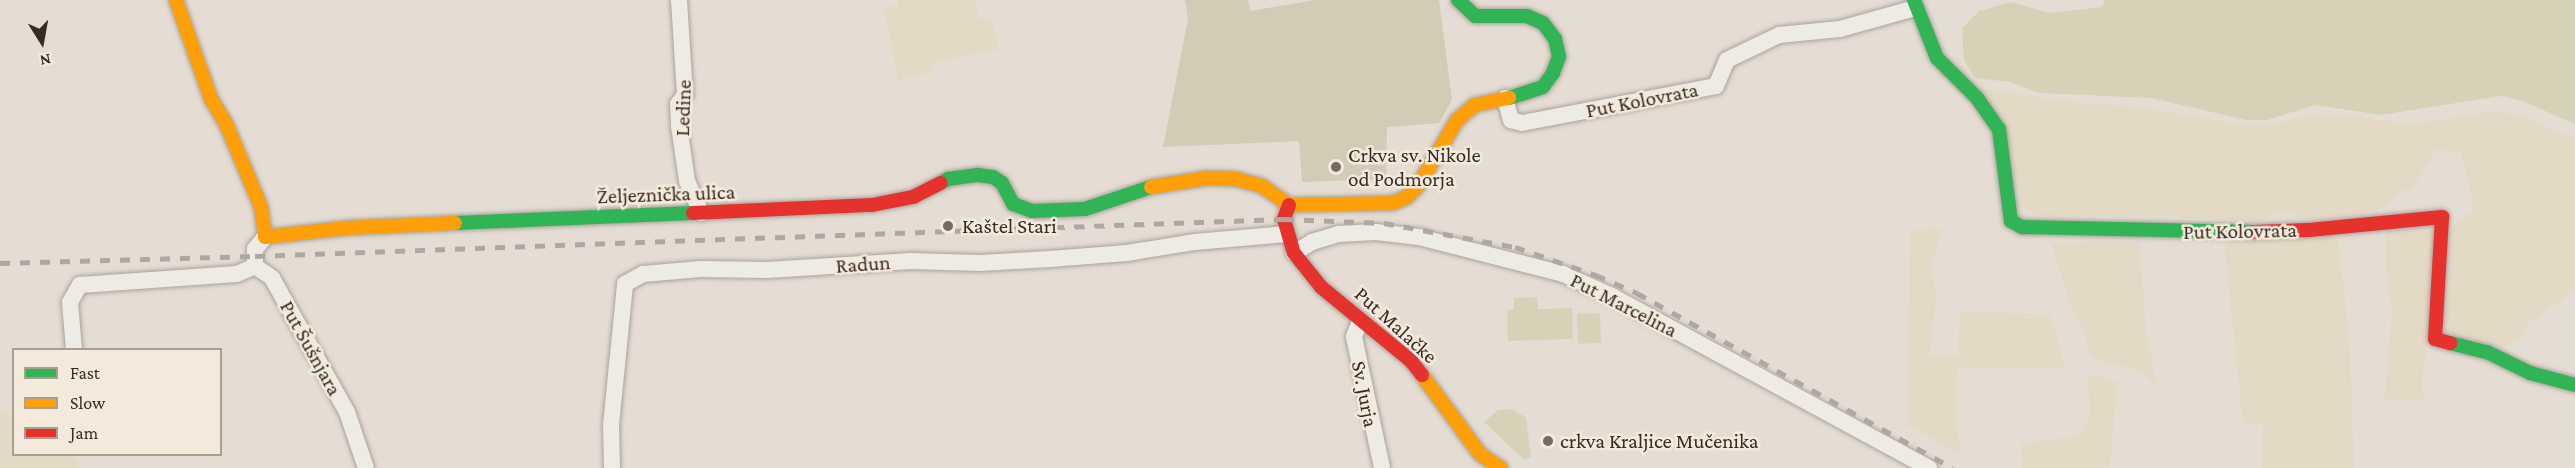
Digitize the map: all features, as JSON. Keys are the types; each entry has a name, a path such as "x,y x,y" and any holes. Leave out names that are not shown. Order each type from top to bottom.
{"street":[{"path":"74,348 70,302 80,285 237,274 255,266 255,249 265,237 261,207 226,124 211,99 176,0"},
{"name":"Ledine","path":"679,0 685,95 678,104 679,126 687,181 701,213"},
{"path":"1289,205 1298,203 1344,205 1393,203 1407,197 1418,186 1456,120 1475,105 1527,94 1544,87 1553,73 1558,57 1555,39 1543,23 1527,16 1495,18 1475,16 1458,0"},
{"name":"Put Kolovrata","path":"1505,98 1511,120 1522,123 1716,86 1727,60 1779,35 1840,29 1915,4 1937,58 1977,98 2000,129 2005,189 2011,221 2022,227 2217,233 2309,230 2442,217 2434,339 2487,352 2530,373 2575,385"},
{"name":"Željeznička ulica","path":"265,237 346,228 872,205 913,197 948,179 978,175 993,177 1002,183 1012,204 1032,211 1085,209 1132,191 1174,181 1207,178 1236,179 1262,186 1289,205"},
{"name":"Put Malačke","path":"1289,205 1284,219 1294,252 1321,287 1411,361 1435,390 1480,454 1501,468"},
{"name":"Put Marcelina","path":"1294,252 1312,242 1340,234 1376,232 1419,237 1563,274 1612,296 1929,468"},
{"name":"Radun","path":"612,468 611,425 625,284 643,274 701,269 766,270 911,261 980,263 1050,259 1127,253 1196,242 1287,234"},
{"name":"Put Šušnjara","path":"255,266 272,278 347,412 366,468"},
{"name":"Sv. Jurja","path":"1360,321 1354,337 1382,468"}],"shaded area":[{"path":"898,0 976,0 979,17 992,22 999,49 934,63 930,73 898,80 884,8 898,5"},
{"path":"1185,0 1248,0 1250,11 1315,0 1439,0 1452,100 1439,123 1387,127 1386,179 1302,182 1299,141 1163,147 1188,19"},
{"path":"2105,0 2575,0 2575,124 2520,100 2500,96 2381,115 2315,105 2267,120 2246,120 2151,98 2039,93 2010,82 1975,78 1964,60 1962,28 1979,11 2011,2 2049,13 2102,7"},
{"path":"1976,88 2085,104 2131,106 2243,125 2268,125 2308,116 2340,115 2412,124 2491,112 2520,115 2558,133 2575,136 2575,290 2528,323 2518,341 2501,348 2445,333 2452,234 2456,221 2472,212 2472,198 2461,153 2437,149 2412,188 2397,193 2385,207 2351,217 2303,220 2288,211 2273,212 2265,221 2137,215 2038,217 2020,205 2017,188"},
{"path":"1942,229 1932,263 1936,299 1930,356 1958,355 1960,311 2050,315 2065,367 1958,369 1955,416 1961,454 1907,425 1910,231"},
{"path":"2386,230 2434,231 2429,328 2422,379 2424,401 2384,400 2392,314 2385,265"},
{"path":"2331,235 2339,243 2350,347 2354,468 2262,468 2263,425 2243,425 2224,243"},
{"path":"2051,243 2140,243 2146,332 2157,385 2139,371 2092,358 2083,328 2071,307"},
{"path":"1537,297 1538,309 1572,308 1573,339 1508,341 1507,310 1514,309 1514,298"},
{"path":"1600,313 1601,343 1578,344 1577,314"},
{"path":"2099,375 2117,383 2110,468 2022,468 2021,443 2078,437 2090,417 2088,377"},
{"path":"0,408 12,414 12,456 72,456 81,468 0,468"},
{"path":"1512,409 1526,418 1531,457 1524,460 1484,422 1498,410"}],"railway":[{"path":"0,263 1284,219 1384,223 1515,247 1596,275 1637,293 1953,468"}],"traffic: fast":[{"path":"1458,0 1475,16 1527,16 1543,23 1555,39 1559,57 1553,73 1543,87 1509,98"},
{"path":"1914,0 1937,58 1977,98 1999,129 2011,221 2022,227 2255,232"},
{"path":"941,183 948,179 978,175 993,177 1002,183 1013,204 1032,211 1085,209 1151,187"},
{"path":"455,223 693,213"},
{"path":"2450,343 2487,352 2530,373 2575,385"}],"traffic: slow":[{"path":"176,0 211,99 226,124 261,207 265,237 346,228 455,223"},
{"path":"1289,205 1393,203 1407,197 1418,186 1457,120 1475,105 1509,98"},
{"path":"1151,187 1207,178 1236,179 1262,186 1289,205"},
{"path":"1422,375 1480,454 1501,468"}],"traffic: jam":[{"path":"693,213 872,205 913,197 941,183"},
{"path":"1289,205 1284,219 1294,253 1321,287 1411,361 1422,375"},
{"path":"2255,232 2309,230 2442,217 2435,339 2450,343"}],"place":[{"name":"Crkva sv. Nikole od Podmorja","path":"1336,167"},
{"name":"Kaštel Stari","path":"948,226"},
{"name":"crkva Kraljice Mučenika","path":"1548,441"}]}
